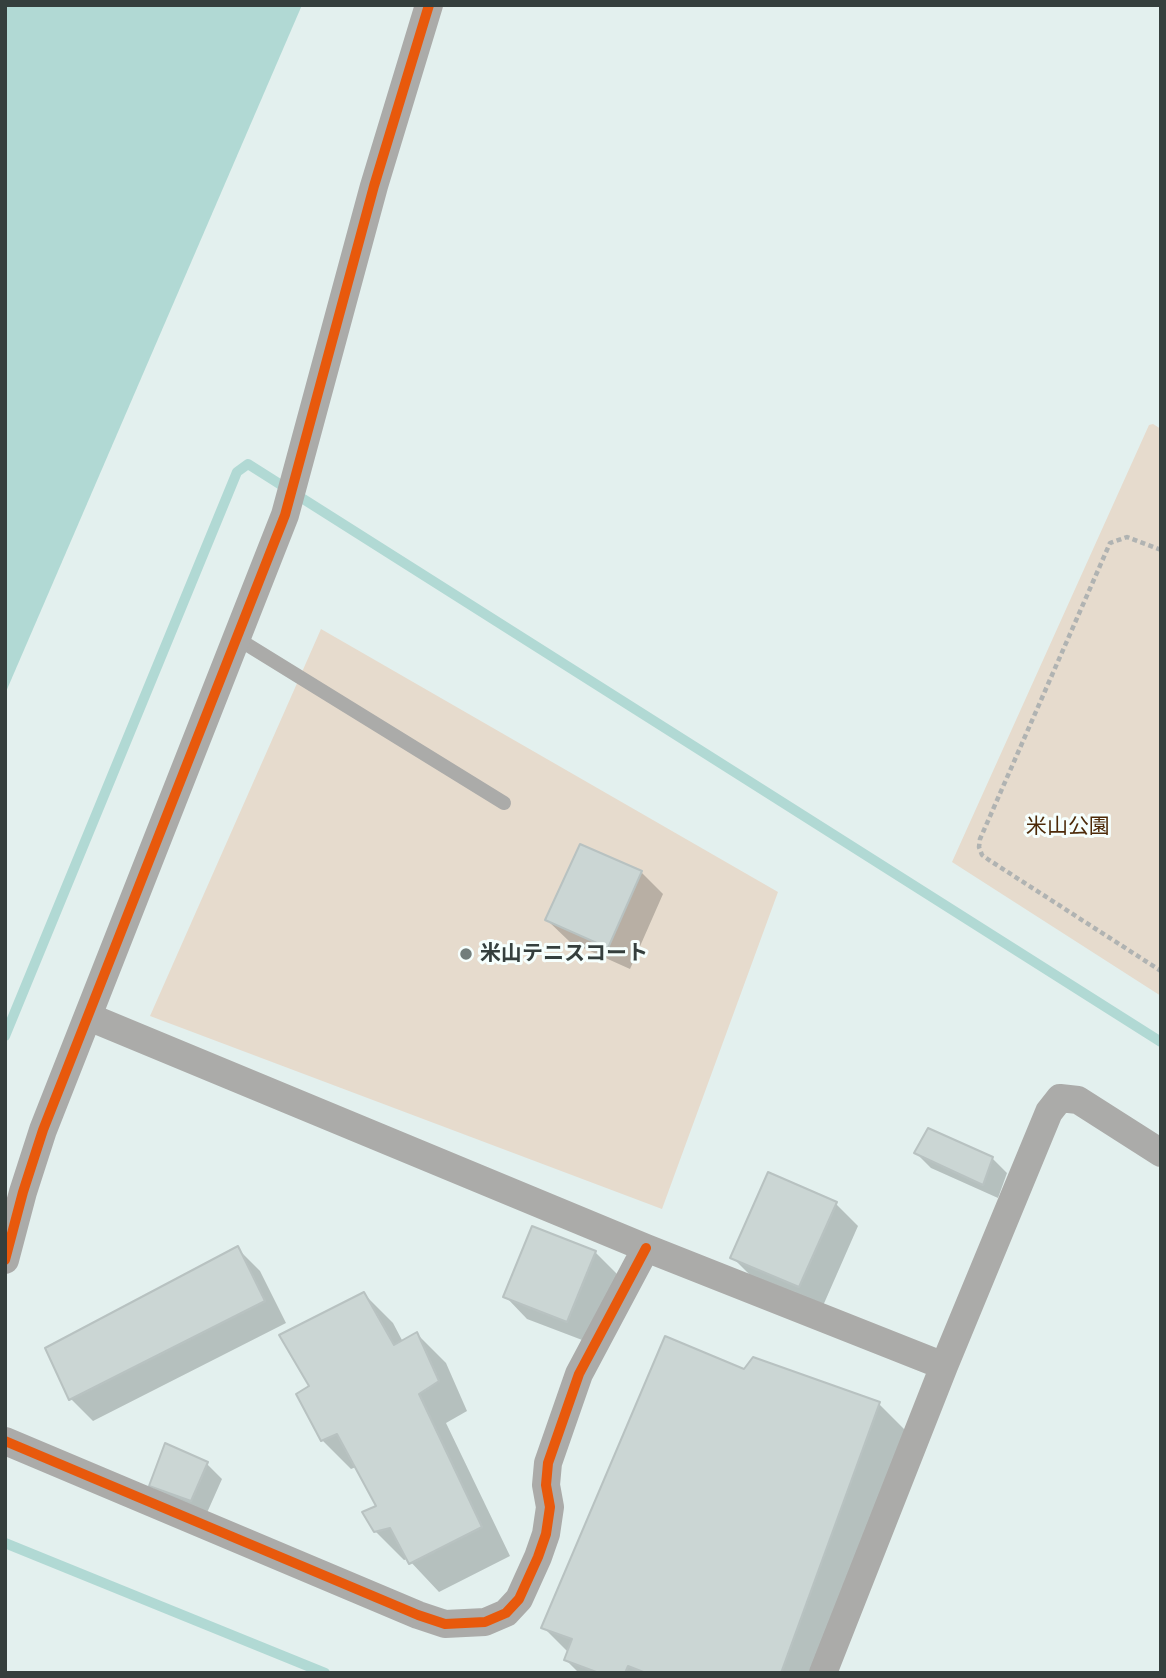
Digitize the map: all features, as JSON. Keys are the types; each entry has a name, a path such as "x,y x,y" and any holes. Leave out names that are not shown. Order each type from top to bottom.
{"street":[{"path":"5,1260 43,1130 285,515 374,186 429,5"},
{"path":"89,1017 646,1248 944,1366"},
{"path":"823,1673 944,1366 1049,1112 1060,1098 1078,1100 1161,1153"},
{"path":"5,1441 418,1615 445,1624 485,1622 506,1613 519,1599 538,1557 546,1534 550,1507 546,1485 548,1463 579,1374 646,1248"}],"lane":[{"path":"238,639 504,803"}],"path":[{"path":"1161,550 1127,537 1110,543 980,839 979,847 982,855 989,860 1161,971"}],"green space":[{"name":"米山公園","path":"1153,424 1161,429 1161,996 952,862 1149,425"},
{"name":"米山テニスコート","path":"321,629 778,892 662,1209 150,1016"}],"water":[{"path":"5,5 302,5 5,694"}],"building":[{"path":"580,844 642,871 608,948 545,920"},
{"path":"928,1128 993,1157 983,1185 914,1153"},
{"path":"768,1172 837,1202 799,1287 730,1258"},
{"path":"532,1226 596,1251 567,1322 503,1297"},
{"path":"238,1246 265,1301 69,1400 45,1348"},
{"path":"364,1292 394,1345 417,1332 439,1381 419,1394 482,1527 409,1564 390,1528 374,1532 362,1512 376,1506 337,1434 321,1441 296,1394 309,1386 279,1335"},
{"path":"665,1336 744,1369 753,1357 880,1402 781,1673 646,1673 628,1666 625,1673 599,1673 564,1660 572,1639 541,1628"},
{"path":"165,1443 208,1462 191,1501 149,1486"}],"waterway":[{"path":"5,1036 237,472 248,464 1161,1042"},
{"path":"5,1543 325,1673"}],"cycle path":[{"path":"5,1260 43,1130 285,515 374,186 429,5"},
{"path":"5,1441 418,1615 445,1624 485,1622 506,1613 519,1599 538,1557 546,1534 550,1507 546,1485 548,1463 579,1374 646,1248"}],"place":[{"name":"米山テニスコート","path":"466,954"}]}
